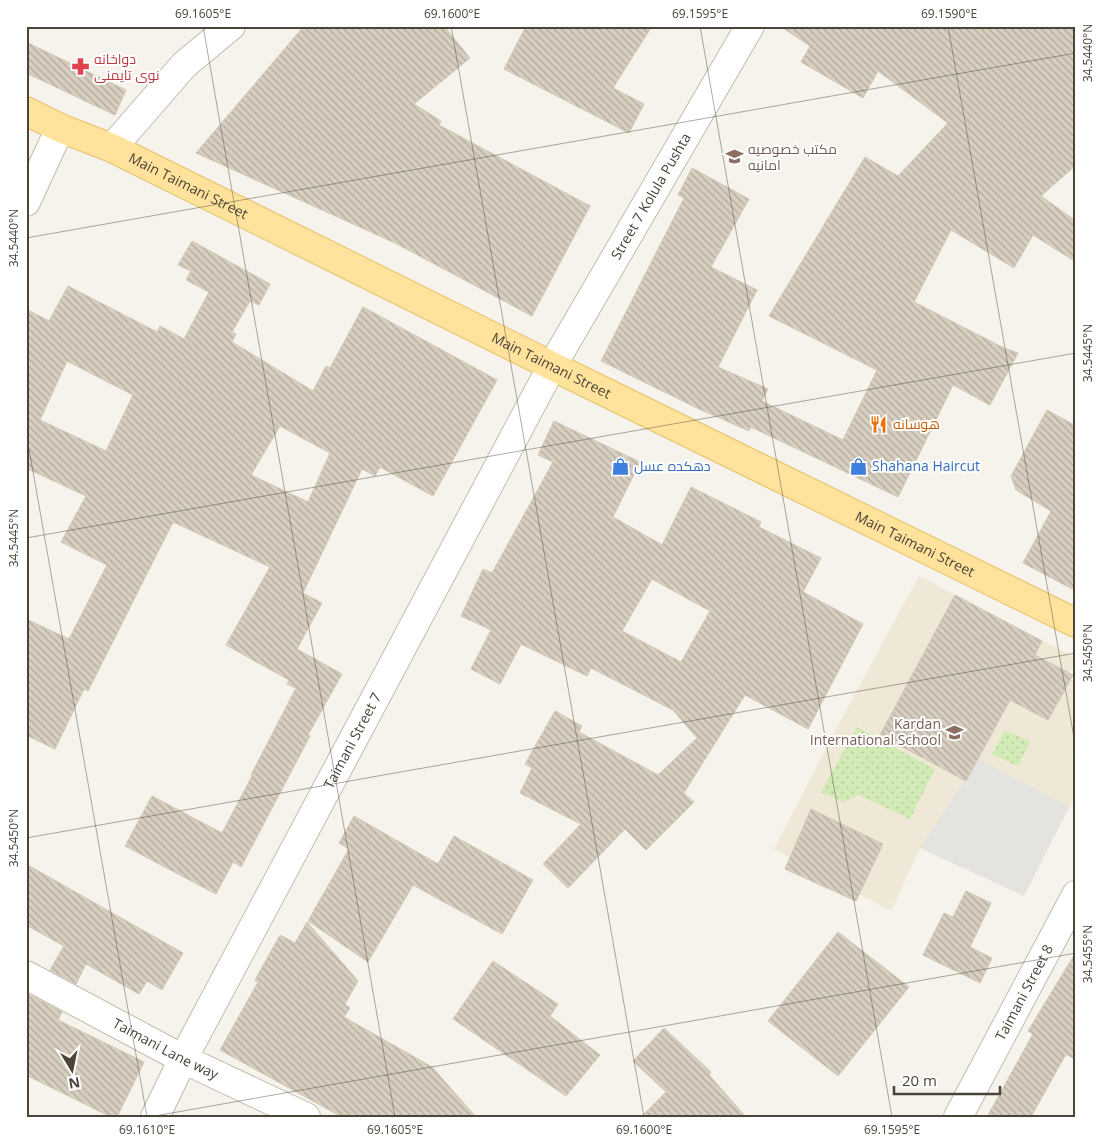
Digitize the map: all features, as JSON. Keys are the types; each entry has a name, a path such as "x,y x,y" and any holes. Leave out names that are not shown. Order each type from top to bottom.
{"main road":[{"name":"Main Taimani Street","path":"26,111 60,128 112,148 1076,622"}],"street":[{"path":"112,148 184,64 232,26"},
{"name":"Street 7 Kolula Pushta","path":"552,366 750,26"},
{"path":"26,202 60,128"},
{"name":"Taimani Street 7","path":"154,1117 183,1059 552,366"},
{"name":"Taimani Street 8","path":"958,1117 1076,895"},
{"name":"Taimani Lane way","path":"26,975 183,1059 306,1117"}],"shaded area":[{"name":"Kardan International School","path":"919,576 1076,658 1067,677 1076,682 1076,748 1071,757 1076,760 1076,794 1024,896 920,848 891,911 774,849"},
{"path":"979,759 1069,807 1024,896 920,848"}],"green space":[{"path":"857,727 935,769 910,819 859,795 843,802 821,792"},
{"path":"1005,730 1030,742 1018,766 992,754"}],"building":[{"path":"304,26 444,26 470,58 414,104 441,121 439,125 590,206 532,316 395,243 196,153"},
{"path":"526,26 652,26 613,88 644,104 629,133 504,69"},
{"path":"780,26 1076,26 1076,165 1041,196 1076,221 1076,262 1033,235 1014,268 951,230 914,302 1004,348 1018,353 990,405 953,385 898,497 751,427 749,431 697,408 601,361 684,198 678,195 692,168 749,199 711,267 757,290 718,367 768,389 762,401 843,440 877,370 769,316 865,157 898,176 948,123 878,71 863,98 801,62 810,46"},
{"path":"26,42 126,90 115,115 26,73"},
{"path":"192,241 270,284 259,305 250,301 232,332 236,334 232,342 313,391 326,366 330,368 363,307 497,380 433,496 380,467 375,476 362,469 303,593 322,603 297,649 342,674 308,735 310,736 241,867 233,862 216,894 125,846 152,796 222,833 252,776 296,688 287,684 289,680 226,645 270,567 173,522 88,691 84,689 55,749 26,735 26,619 69,639 107,565 61,542 86,496 26,468 26,309 49,321 68,286 157,332 160,326 184,339 209,292 186,280 191,271 178,265","holes":["67,361 133,395 106,451 40,420","280,426 330,453 308,502 251,475"]},
{"path":"1047,410 1076,426 1076,591 1023,563 1051,511 1016,490 1011,476"},
{"path":"554,421 640,462 613,517 662,545 691,487 761,522 759,527 821,558 803,592 863,624 808,729 745,695 684,793 694,802 646,850 625,829 568,888 543,864 581,824 520,793 532,768 525,764 555,711 582,726 579,732 658,775 697,738 673,710 591,668 587,676 521,644 500,684 471,669 491,630 461,616 483,569 492,573 553,462 538,455","holes":["652,579 710,611 681,662 622,631"]},
{"path":"955,595 1042,641 1035,655 1073,675 1048,720 1010,700 966,781 880,735"},
{"path":"811,809 883,844 856,901 785,869"},
{"path":"354,816 438,864 454,836 533,880 502,934 413,885 368,962 308,921 349,849 339,843"},
{"path":"26,864 183,953 162,990 147,981 139,994 86,964 76,984 50,970 64,946 26,925"},
{"path":"966,891 991,903 970,947 992,958 980,983 923,955 944,913 953,917"},
{"path":"307,922 358,981 345,1004 350,1008 344,1017 432,1067 476,1117 342,1117 220,1050 258,982 255,980 280,935 295,943"},
{"path":"838,932 909,987 838,1076 768,1021"},
{"path":"1076,952 1076,1060 1066,1054 1031,1117 987,1117 1033,1034 1028,1031"},
{"path":"493,961 558,1004 550,1016 600,1055 566,1096 453,1019"},
{"path":"26,993 62,1012 58,1020 144,1062 117,1117 111,1117 26,1075"},
{"path":"664,1028 711,1072 709,1075 746,1117 641,1117 666,1092 633,1061"}],"place":[{"name":"دواخانه نوی تایمنی","path":"80,67"},
{"name":"مکتب خصوصیه امانیه","path":"734,157"},
{"name":"هوسانه","path":"879,424"},
{"name":"دهکده عسل","path":"620,466"},
{"name":"Shahana Haircut","path":"858,466"},
{"name":"Kardan International School","path":"955,732"}]}
